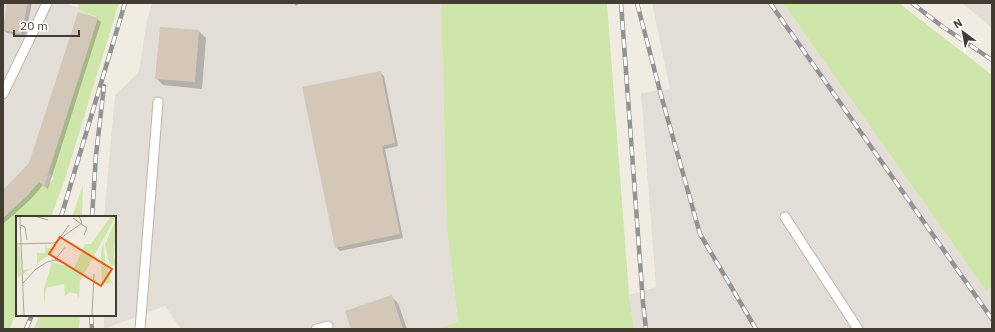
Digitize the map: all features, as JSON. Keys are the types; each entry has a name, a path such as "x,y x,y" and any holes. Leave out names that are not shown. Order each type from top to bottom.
{"lane":[{"path":"3,94 47,3"},
{"path":"140,329 158,102"},
{"path":"785,217 858,329"},
{"path":"316,329 328,326"}],"shaded area":[{"path":"3,3 67,3 98,18 49,173 3,218"},
{"path":"152,3 441,3 447,231 458,323 437,329 181,329 165,306 104,329 104,316 116,316 116,216 104,216 115,95 139,72 147,20"},
{"path":"652,3 783,3 986,291 992,286 992,329 634,329 629,295 656,287 641,93 670,89"},
{"path":"962,3 992,3 992,28"}],"green space":[{"path":"79,3 119,3 65,179 51,216 16,216 16,312 10,329 3,329 3,218 28,195 39,182 46,187 54,178 49,173 98,18 77,8"},
{"path":"441,3 607,3 629,295 634,329 437,329 458,322 447,231"},
{"path":"783,3 899,3 992,75 992,286 986,291"},
{"path":"83,185 82,216 72,216"},
{"path":"39,316 80,316 79,329 34,329"}],"building":[{"path":"7,3 28,3 21,34 3,30"},
{"path":"78,12 98,18 44,186 39,182 28,195 3,218 3,190 29,163"},
{"path":"160,27 199,30 195,82 155,79"},
{"path":"381,71 395,143 382,146 400,234 335,248 302,87"},
{"path":"392,295 403,329 351,329 345,311"}],"railway":[{"path":"61,216 125,3"},
{"path":"621,3 646,329"},
{"path":"637,3 700,234 756,329"},
{"path":"770,3 992,319"},
{"path":"912,3 943,27 992,60"},
{"path":"92,216 96,155 104,86"},
{"path":"26,329 32,316"},
{"path":"91,316 92,329"}]}
